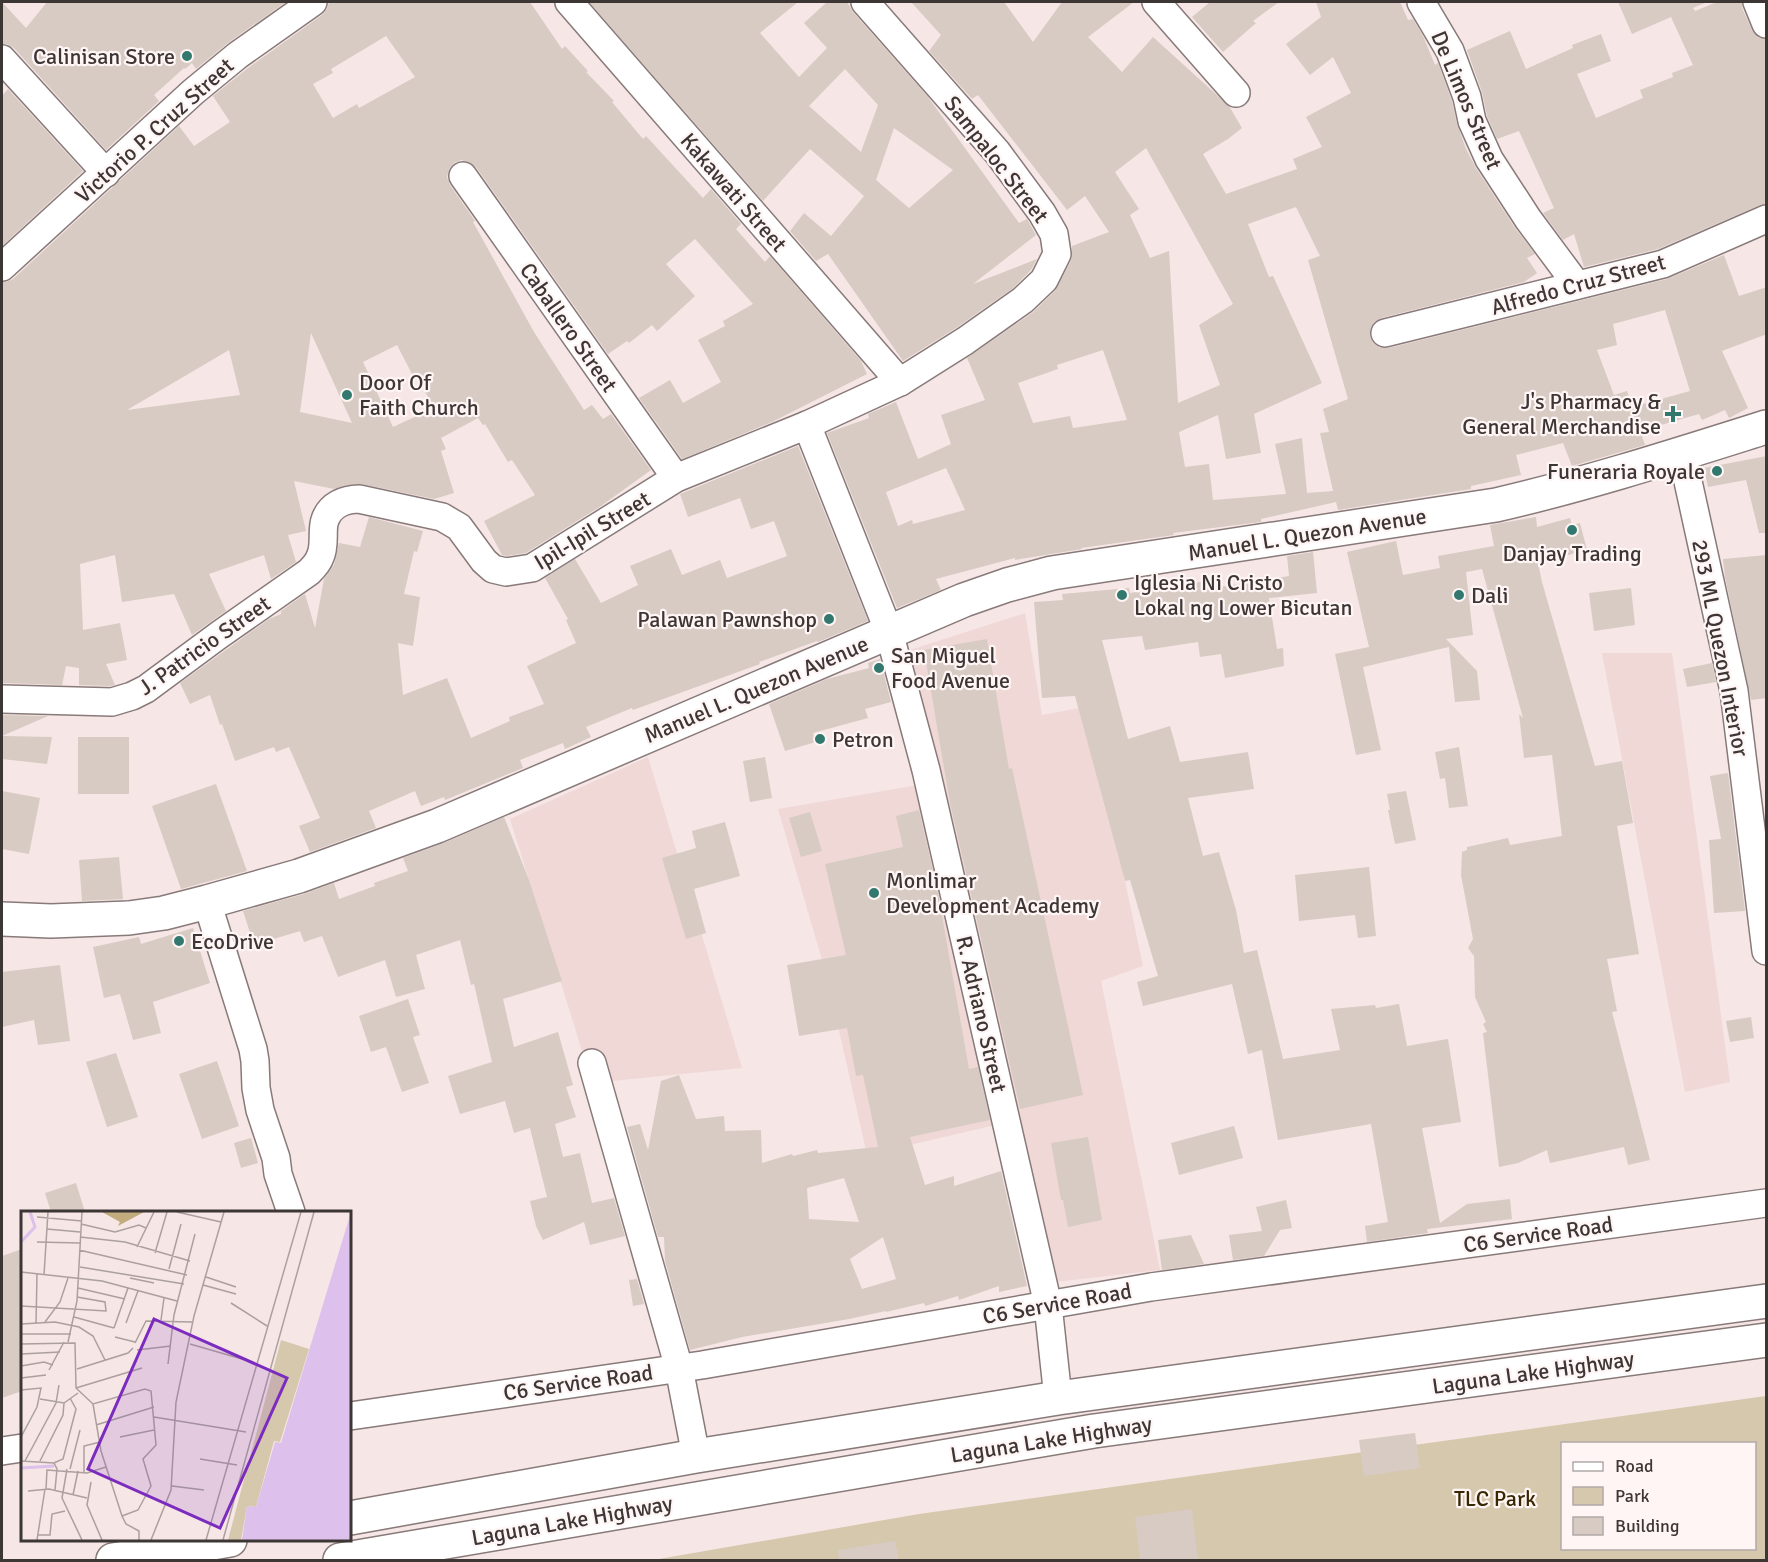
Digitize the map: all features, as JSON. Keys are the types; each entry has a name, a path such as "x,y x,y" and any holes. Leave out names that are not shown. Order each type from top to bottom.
{"main road":[{"name":"Manuel L. Quezon Avenue","path":"2,919 51,921 129,918 164,913 299,876 437,826 996,588 1052,573 1496,505 1546,494 1767,427"},
{"name":"Laguna Lake Highway","path":"351,1518 696,1456 1057,1386 1767,1301"},
{"name":"Laguna Lake Highway","path":"340,1560 1094,1431 1767,1340"},
{"path":"113,1560 219,1541"}],"street":[{"name":"Victorio P. Cruz Street","path":"2,267 193,92 238,55 313,2"},
{"name":"Kakawati Street","path":"569,2 900,382"},
{"name":"Sampaloc Street","path":"807,425 900,382 965,341 1023,300 1044,280 1057,254 1054,234 1042,213 997,152 866,2"},
{"path":"1156,2 1236,93"},
{"name":"De Limos Street","path":"1420,2 1450,51 1467,97 1472,121 1489,159 1528,219 1577,285"},
{"path":"1757,2 1767,24"},
{"path":"2,59 106,173"},
{"name":"Caballero Street","path":"463,176 676,478"},
{"name":"Alfredo Cruz Street","path":"1385,333 1663,264 1767,219"},
{"name":"Ipil-Ipil Street","path":"325,520 333,508 349,499 359,499 442,517 459,527 484,561 493,569 517,572 532,568 676,478 807,425"},
{"name":"R. Adriano Street","path":"807,425 889,632 926,770 1049,1313 1057,1386"},
{"name":"293 ML Quezon Interior","path":"1682,454 1734,691 1767,951"},
{"name":"J. Patricio Street","path":"2,699 112,702 139,693 309,572 320,558 325,538 325,520"},
{"path":"207,902 253,1049 255,1088 260,1110 291,1211"},
{"path":"592,1063 688,1374 689,1421 696,1456"},
{"name":"C6 Service Road","path":"351,1416 688,1374 1049,1313 1151,1287 1767,1203"},
{"path":"2,1451 21,1448"}],"shaded area":[{"path":"1025,613 1042,715 1080,708 1125,881 1143,966 1101,981 1160,1270 1055,1282 907,651"},
{"path":"1602,653 1672,653 1730,1082 1685,1092"},
{"path":"648,757 742,1068 592,1083 510,819"},
{"name":"Monlimar Development Academy","path":"918,785 1004,1123 867,1155 827,977 778,809"}],"green space":[{"name":"TLC Park","path":"1766,1396 1766,1560 653,1560 919,1514"}],"building":[{"path":"2,2 26,28 47,2 286,2 229,42 196,69 192,63 184,68 154,95 159,101 106,150 14,48 2,44"},
{"path":"329,2 530,2 562,49 565,46 588,71 586,72 614,101 612,102 643,139 646,136 703,198 711,189 741,224 736,229 765,262 770,256 861,361 867,374 772,422 682,459 639,398 670,380 683,403 721,382 698,340 725,326 723,321 753,304 695,239 666,264 695,296 657,331 652,325 629,343 627,341 608,354 476,167 461,160 449,169 447,177 450,185 475,221 473,222 534,332 584,410 592,405 603,419 611,414 651,470 601,506 526,553 502,555 484,521 535,495 512,460 508,462 485,424 483,425 478,418 441,438 446,449 441,451 454,493 434,499 362,484 346,485 334,489 294,481 306,531 288,535 296,562 271,579 264,555 209,574 226,611 192,635 174,594 122,602 115,555 80,564 83,630 120,623 127,660 106,664 115,685 79,685 79,668 66,666 62,685 2,683 2,282 13,279 179,126 194,146 230,122 213,96 327,9","holes":["386,36 415,77 359,108 357,104 333,118 313,84 333,73 331,69","311,333 352,423 300,412","397,345 434,408 393,427 363,362","229,350 240,395 127,410"]},
{"path":"589,2 798,2 760,33 799,77 827,48 804,23 827,2 847,2 853,12 928,97 1019,223 1027,219 1036,235 973,284 1037,259 1031,270 1013,288 956,328 903,361 828,254 816,261 790,231 804,213 831,236 864,196 810,149 763,201","holes":["845,69 878,105 861,152 809,106","894,128 953,170 909,208 876,180"]},
{"path":"911,2 1004,2 1033,42 1062,2 1134,2 1088,37 1122,72 1153,37 1229,106 1242,128 1203,154 1226,194 1297,169 1293,159 1322,147 1306,117 1351,93 1333,57 1310,75 1286,44 1321,17 1316,2 1400,2 1408,20 1413,19 1423,36 1435,65 1438,63 1466,149 1515,228 1535,254 1527,258 1537,273 1524,282 1381,318 1374,322 1370,329 1373,343 1380,348 1389,348 1667,279 1724,255 1739,296 1767,287 1767,334 1722,351 1748,408 1729,418 1725,410 1702,420 1699,414 1640,431 1645,445 1572,466 1563,443 1516,455 1521,475 1471,486 1471,489 1338,510 1336,502 1261,519 1261,522 1173,533 1174,535 1015,560 1015,558 936,579 941,590 897,608 827,433 869,418 868,414 896,402 918,459 951,444 941,415 985,400 967,358 1032,313 1055,291 1071,261 1072,246 1109,232 1085,196 1067,210 978,95 972,99 929,51 941,35","holes":["1146,148 1233,304 1199,325 1220,385 1178,403 1169,251 1150,258 1130,215 1139,209 1115,172","1296,207 1320,256 1308,260 1348,399 1323,409 1329,432 1320,433 1333,491 1307,493 1302,438 1275,444 1286,494 1213,500 1209,464 1185,467 1179,432 1218,415 1226,459 1261,453 1254,414 1322,383 1273,276 1269,277 1248,224","1665,310 1690,391 1632,407 1627,391 1614,395 1597,350 1617,345 1613,324","1103,350 1127,420 1073,428 1070,416 1033,423 1018,383 1058,369 1057,365","946,468 965,510 913,524 912,520 898,526 886,492"]},
{"path":"1210,2 1279,2 1253,21 1256,23 1223,52 1192,17"},
{"path":"1618,2 1707,2 1693,8 1695,11 1717,2 1742,2 1742,8 1752,30 1757,37 1767,39 1767,203 1658,249 1584,267 1574,234 1563,240 1543,213 1554,208 1519,131 1497,139 1487,116 1482,92 1467,50 1510,31 1526,69 1573,48 1572,45 1601,34 1611,61 1577,74 1596,118 1643,98 1640,90 1673,77 1672,73 1693,65 1671,17 1632,34"},
{"path":"8,89 83,171 2,246 2,96"},
{"path":"798,446 868,621 818,642 759,662 760,664 633,710 632,708 586,727 591,737 565,749 563,743 520,760 523,768 445,800 444,797 421,806 415,791 369,811 376,828 310,852 299,826 320,818 289,747 276,752 274,747 235,761 210,695 190,704 180,683 269,619 281,614 281,611 305,594 315,628 324,579 334,565 339,543 360,547 369,517 423,531 417,552 414,551 404,594 420,597 413,646 398,643 403,695 447,678 471,738 510,721 509,717 544,704 527,666 576,643 566,620 568,619 545,578 575,559 601,603 638,585 630,566 671,549 682,575 720,560 727,578 787,556 774,521 751,529 740,498 688,517 680,494"},
{"path":"1767,456 1767,533 1759,533 1746,480 1708,487 1704,468"},
{"path":"1536,517 1537,527 1570,518 1572,525 1580,523 1587,550 1538,563 1595,766 1622,761 1633,823 1617,826 1639,954 1607,959 1617,1011 1612,1012 1650,1160 1628,1165 1624,1147 1550,1163 1547,1150 1518,1163 1499,1167 1483,1033 1487,1032 1483,1024 1486,1022 1475,997 1474,956 1468,948 1473,939 1461,875 1462,852 1467,850 1467,847 1508,838 1510,845 1562,836 1552,755 1524,758 1519,714 1523,718 1482,569 1466,572 1473,635 1446,639 1477,671 1480,700 1455,702 1449,647 1363,667 1381,750 1356,755 1335,654 1369,647 1347,552 1396,541 1403,575 1440,568 1438,556 1494,546 1490,525"},
{"path":"1313,552 1317,593 1269,598 1277,649 1283,648 1284,666 1225,678 1221,654 1200,657 1198,642 1145,650 1142,636 1102,640 1128,739 1170,726 1180,762 1248,752 1254,789 1188,798 1203,856 1219,852 1236,910 1244,953 1257,950 1283,1059 1340,1050 1331,1009 1375,1005 1376,1008 1399,1004 1407,1046 1448,1039 1461,1122 1422,1128 1440,1223 1467,1204 1510,1199 1512,1219 1427,1229 1428,1233 1367,1242 1365,1226 1388,1222 1371,1124 1278,1140 1262,1050 1248,1054 1232,984 1143,1006 1137,982 1158,976 1130,880 1125,881 1075,696 1042,698 1034,602 1063,600 1062,594 1129,588 1130,593 1207,581 1208,589 1289,576 1287,556"},
{"path":"1767,555 1767,698 1751,700 1723,559"},
{"path":"1631,588 1635,625 1594,631 1589,593"},
{"path":"987,639 1009,769 1012,768 1083,1095 1020,1109 950,803 924,650"},
{"path":"880,659 891,702 865,709 868,718 813,733 816,742 785,751 769,704 827,679 869,668 868,663"},
{"path":"1712,663 1716,682 1687,687 1683,669"},
{"path":"2,715 48,716 2,736"},
{"path":"2,736 52,737 47,764 2,759"},
{"path":"78,737 129,737 129,794 78,794"},
{"path":"1459,747 1468,806 1449,808 1445,778 1440,779 1435,752"},
{"path":"765,757 772,798 750,802 743,761"},
{"path":"1728,773 1745,911 1714,913 1709,840 1721,839 1710,776"},
{"path":"216,784 247,871 181,889 152,806"},
{"path":"2,791 40,798 29,854 2,849"},
{"path":"1406,791 1416,840 1395,844 1387,794"},
{"path":"919,810 938,893 969,1069 978,1067 990,1120 910,1137 925,1185 954,1176 954,1186 1001,1171 1027,1286 999,1292 999,1286 959,1300 958,1296 925,1306 924,1303 849,1319 742,1337 690,1350 665,1261 664,1237 658,1237 627,1127 640,1124 648,1150 661,1081 679,1075 696,1119 724,1116 725,1131 761,1130 762,1163 792,1154 793,1156 817,1150 818,1153 878,1147 863,1075 856,1076 847,1028 799,1036 787,965 846,955 825,864 903,847 896,816","holes":["844,1178 859,1222 809,1219 807,1188","883,1237 896,1279 862,1289 850,1259"]},
{"path":"810,812 822,851 801,857 789,818"},
{"path":"504,817 529,880 562,981 503,999 514,1047 558,1032 573,1085 566,1087 576,1117 555,1124 563,1157 580,1153 592,1203 614,1198 625,1236 590,1245 584,1222 543,1240 536,1226 530,1201 547,1197 530,1128 514,1133 505,1101 460,1114 448,1076 492,1062 474,984 471,985 460,940 416,955 425,989 396,997 385,960 338,977 322,936 304,942 300,931 254,945 243,911 334,883 339,899 408,871 403,858"},
{"path":"725,822 740,876 694,889 706,933 686,939 662,858 696,848 692,831"},
{"path":"119,857 123,899 82,901 79,860"},
{"path":"1369,867 1376,936 1358,938 1355,915 1299,921 1295,875"},
{"path":"193,928 210,983 153,1002 161,1033 133,1040 120,994 104,998 93,947 139,937 141,944"},
{"path":"60,965 70,1041 38,1045 34,1020 2,1027 2,972"},
{"path":"408,999 420,1035 413,1037 429,1083 402,1092 386,1047 371,1052 359,1016"},
{"path":"1751,1017 1754,1038 1730,1042 1726,1021"},
{"path":"116,1053 138,1117 107,1127 86,1062"},
{"path":"217,1061 239,1126 202,1139 179,1074"},
{"path":"1234,1126 1243,1158 1179,1175 1171,1143"},
{"path":"1088,1137 1102,1220 1068,1227 1051,1143"},
{"path":"251,1138 258,1163 241,1168 234,1143"},
{"path":"76,1183 85,1211 51,1211 45,1193"},
{"path":"1286,1200 1292,1228 1280,1230 1264,1256 1233,1260 1229,1235 1262,1231 1256,1207"},
{"path":"1191,1235 1204,1264 1162,1270 1158,1240"},
{"path":"21,1249 21,1391 2,1398 2,1256"},
{"path":"637,1279 644,1304 633,1306 629,1280"},
{"path":"1415,1433 1420,1468 1364,1476 1359,1440"},
{"path":"1192,1509 1198,1560 1140,1560 1135,1517"},
{"path":"895,1541 899,1560 839,1560 838,1550"}],"place":[{"name":"Calinisan Store","path":"187,56"},
{"name":"Door Of Faith Church","path":"347,395"},
{"name":"J's Pharmacy & General Merchandise","path":"1673,414"},
{"name":"Funeraria Royale","path":"1717,471"},
{"name":"Danjay Trading","path":"1572,530"},
{"name":"Iglesia Ni Cristo Lokal ng Lower Bicutan","path":"1122,595"},
{"name":"Dali","path":"1459,595"},
{"name":"Palawan Pawnshop","path":"829,619"},
{"name":"San Miguel Food Avenue","path":"879,668"},
{"name":"Petron","path":"820,739"},
{"name":"Monlimar Development Academy","path":"874,893"},
{"name":"EcoDrive","path":"179,941"}]}
